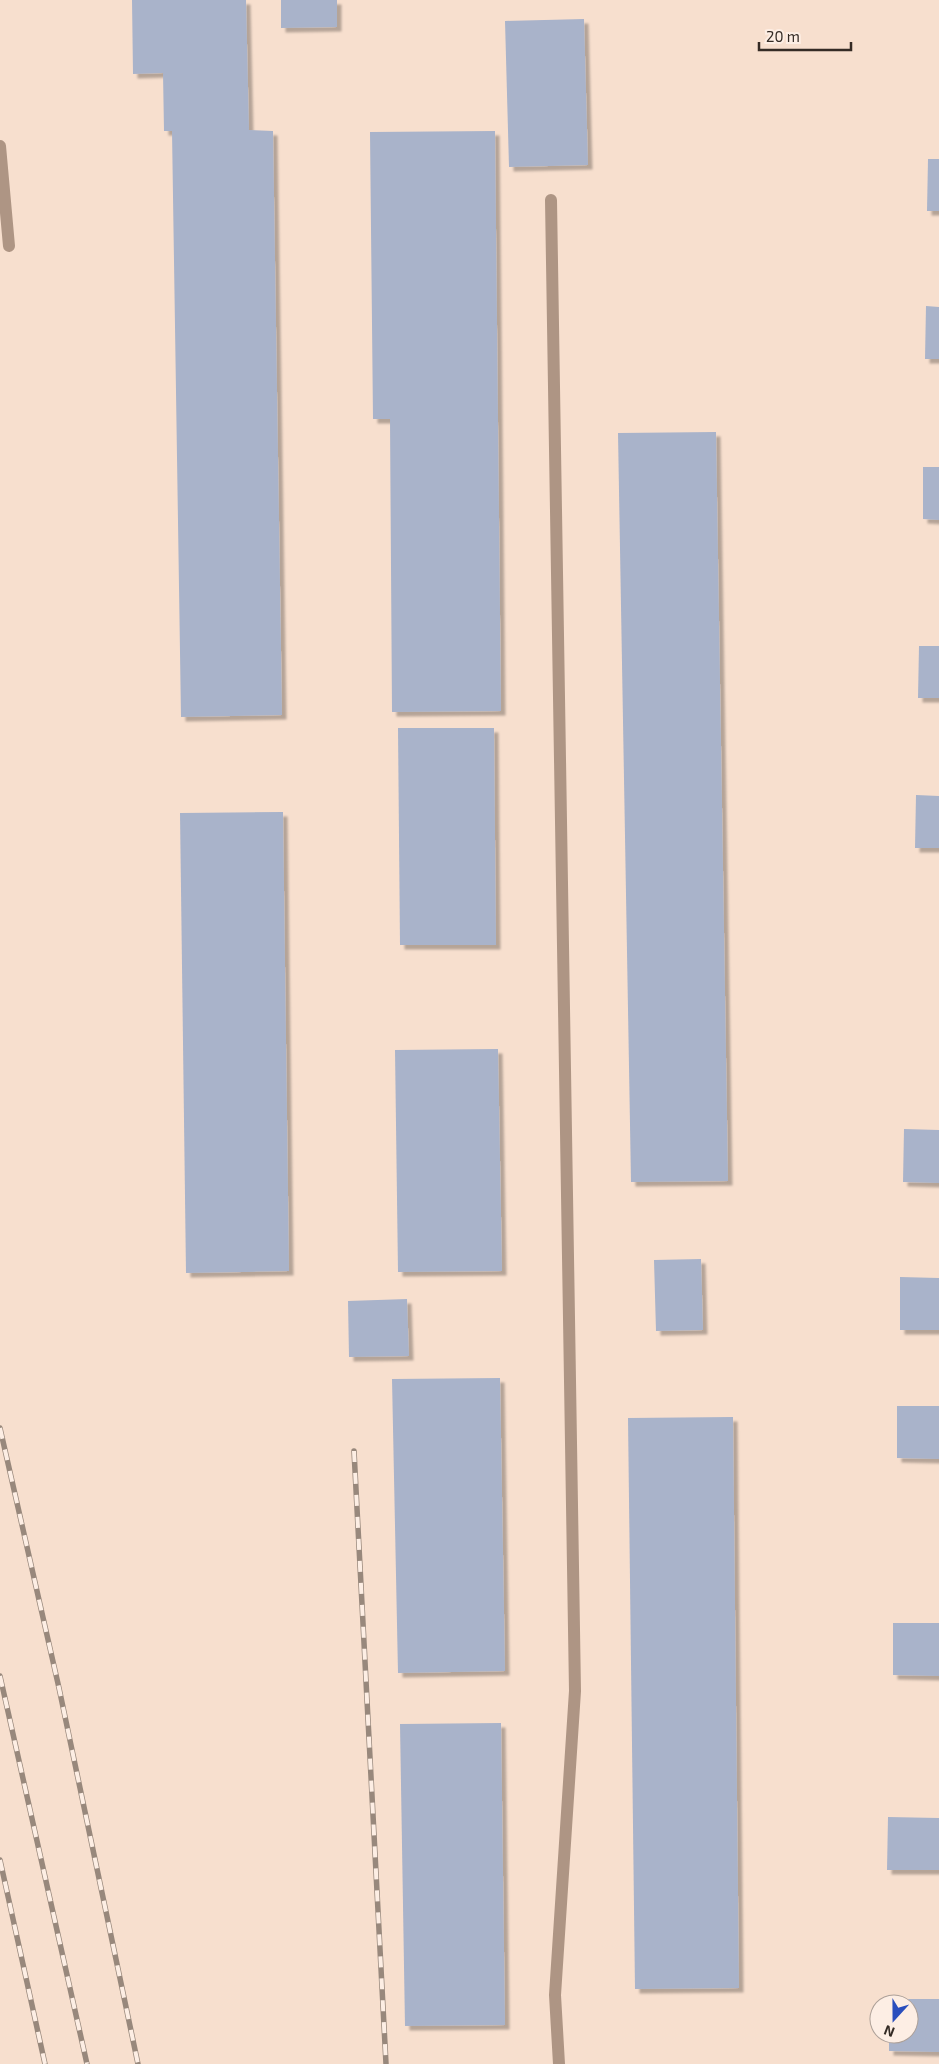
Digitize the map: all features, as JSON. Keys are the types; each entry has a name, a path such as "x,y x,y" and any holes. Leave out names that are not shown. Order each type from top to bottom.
{"street":[{"path":"0,146 8,246"},
{"path":"551,200 575,1692 555,1994 559,2064"}],"building":[{"path":"132,0 246,0 249,130 273,131 282,715 181,717 172,131 164,131 163,73 133,74"},
{"path":"281,0 337,0 337,27 281,28"},
{"path":"584,19 588,165 509,167 505,21"},
{"path":"495,131 501,711 392,712 390,419 373,419 370,132"},
{"path":"928,159 939,159 939,211 927,211"},
{"path":"926,306 939,307 939,359 925,359"},
{"path":"716,432 728,1181 631,1182 618,433"},
{"path":"923,467 939,467 939,520 923,519"},
{"path":"919,646 939,646 939,698 918,698"},
{"path":"398,728 494,728 496,945 400,945"},
{"path":"916,795 939,796 939,848 915,848"},
{"path":"283,812 289,1271 186,1273 180,813"},
{"path":"498,1049 502,1271 398,1272 395,1050"},
{"path":"904,1129 939,1130 939,1183 903,1182"},
{"path":"701,1259 703,1330 656,1331 654,1260"},
{"path":"900,1277 939,1278 939,1330 900,1330"},
{"path":"407,1299 409,1356 349,1357 348,1301"},
{"path":"500,1378 505,1671 398,1673 392,1379"},
{"path":"897,1406 939,1406 939,1459 897,1458"},
{"path":"733,1417 739,1988 635,1989 628,1418"},
{"path":"893,1623 939,1623 939,1676 893,1675"},
{"path":"501,1723 505,2025 405,2026 400,1724"},
{"path":"888,1817 939,1818 939,1870 887,1870"},
{"path":"919,1999 939,1999 939,2052 889,2051 889,2044 919,2044"}],"railway":[{"path":"0,1428 59,1688 138,2064"},
{"path":"354,1451 386,2064"},
{"path":"0,1676 87,2064"},
{"path":"0,1860 45,2064"}]}
